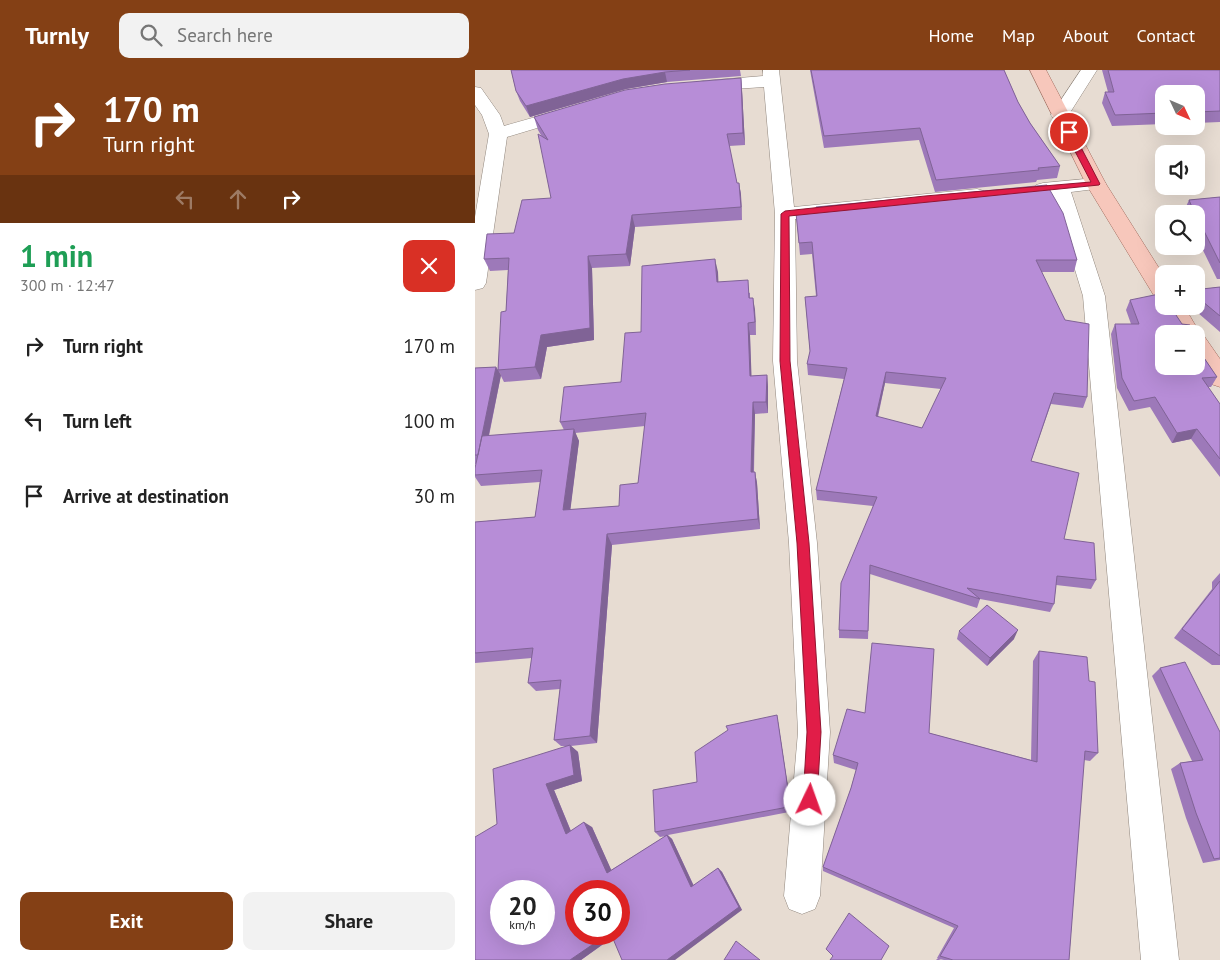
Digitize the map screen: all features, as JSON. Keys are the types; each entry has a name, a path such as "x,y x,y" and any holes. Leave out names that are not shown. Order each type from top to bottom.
{"main road":[{"path":"1037,70 1096,184 1155,279"},
{"path":"1205,356 1220,378"}],"street":[{"path":"1060,114 1089,70"},
{"path":"686,88 771,75 785,214 785,361 803,543 814,732 803,896"},
{"path":"475,92 491,114 498,134 475,283"},
{"path":"498,134 589,107"},
{"path":"1021,191 1096,184"},
{"path":"1060,188 1094,296 1160,960"},
{"path":"785,214 992,193"}],"building":[{"path":"511,70 690,70 623,79 526,106 516,91"},
{"path":"811,70 1004,70 1018,102 1030,123 1060,166 1038,168 1039,170 936,180 920,128 824,136"},
{"path":"1108,70 1220,70 1220,111 1205,112 1205,85 1155,85 1155,113 1115,115 1105,92 1114,92"},
{"path":"741,78 743,133 727,134 737,183 739,183 741,207 632,215 626,254 588,256 590,328 541,335 535,367 498,370 501,312 506,311 509,258 484,259 487,234 514,233 522,200 551,198 538,134 548,140 534,117 625,90 665,84"},
{"path":"1047,185 1063,213 1077,260 1036,260 1065,320 1089,324 1087,397 1054,393 1031,461 1079,473 1064,539 1094,543 1096,580 1057,576 1054,604 967,588 980,599 870,565 868,631 839,630 841,583 877,497 816,490 847,368 807,364 810,351 805,297 817,296 812,242 799,243 796,213 817,211 816,207 890,200 942,198 941,195","holes":["886,372 946,378 922,428 876,416"]},
{"path":"1220,197 1220,263 1205,233 1205,205 1191,205 1189,200"},
{"path":"715,259 717,282 748,280 749,298 753,298 755,322 748,323 750,376 767,375 766,402 753,402 751,472 755,472 758,519 607,534 590,736 554,740 561,680 528,683 533,648 475,653 475,522 535,517 542,470 475,475 482,436 574,429 563,510 619,506 620,485 638,483 646,413 560,422 564,387 621,382 625,333 641,332 642,266"},
{"path":"1220,287 1220,316 1205,304 1205,289"},
{"path":"1155,295 1155,315 1176,315 1182,324 1190,325 1155,325 1155,375 1205,375 1205,359 1217,377 1202,378 1220,404 1220,459 1197,429 1177,433 1155,397 1134,401 1122,378 1115,324 1139,324 1130,300"},
{"path":"496,367 478,455 475,455 475,368"},
{"path":"1220,581 1220,656 1182,629"},
{"path":"987,605 1018,630 990,658 959,631"},
{"path":"872,643 934,649 929,733 1037,762 1039,651 1087,657 1089,681 1095,682 1098,753 1085,751 1069,960 953,960 940,956 958,926 823,867 858,763 833,755 847,709 865,713"},
{"path":"1185,662 1220,732 1220,858 1214,859 1196,813 1180,763 1203,760 1160,668"},
{"path":"777,715 789,796 788,807 655,832 653,790 697,782 695,752 728,730 726,726"},
{"path":"570,745 574,775 546,784 566,834 584,822 607,873 667,835 691,887 718,868 739,907 667,960 622,960 616,945 630,945 630,880 565,880 565,945 592,945 570,960 475,960 475,837 497,824 493,769"},
{"path":"849,913 889,946 881,960 830,960 833,956 826,949"},
{"path":"736,941 760,960 724,960"}],"route":[{"path":"810,800 814,732 803,543 785,361 785,214 1096,184 1069,132"}]}
